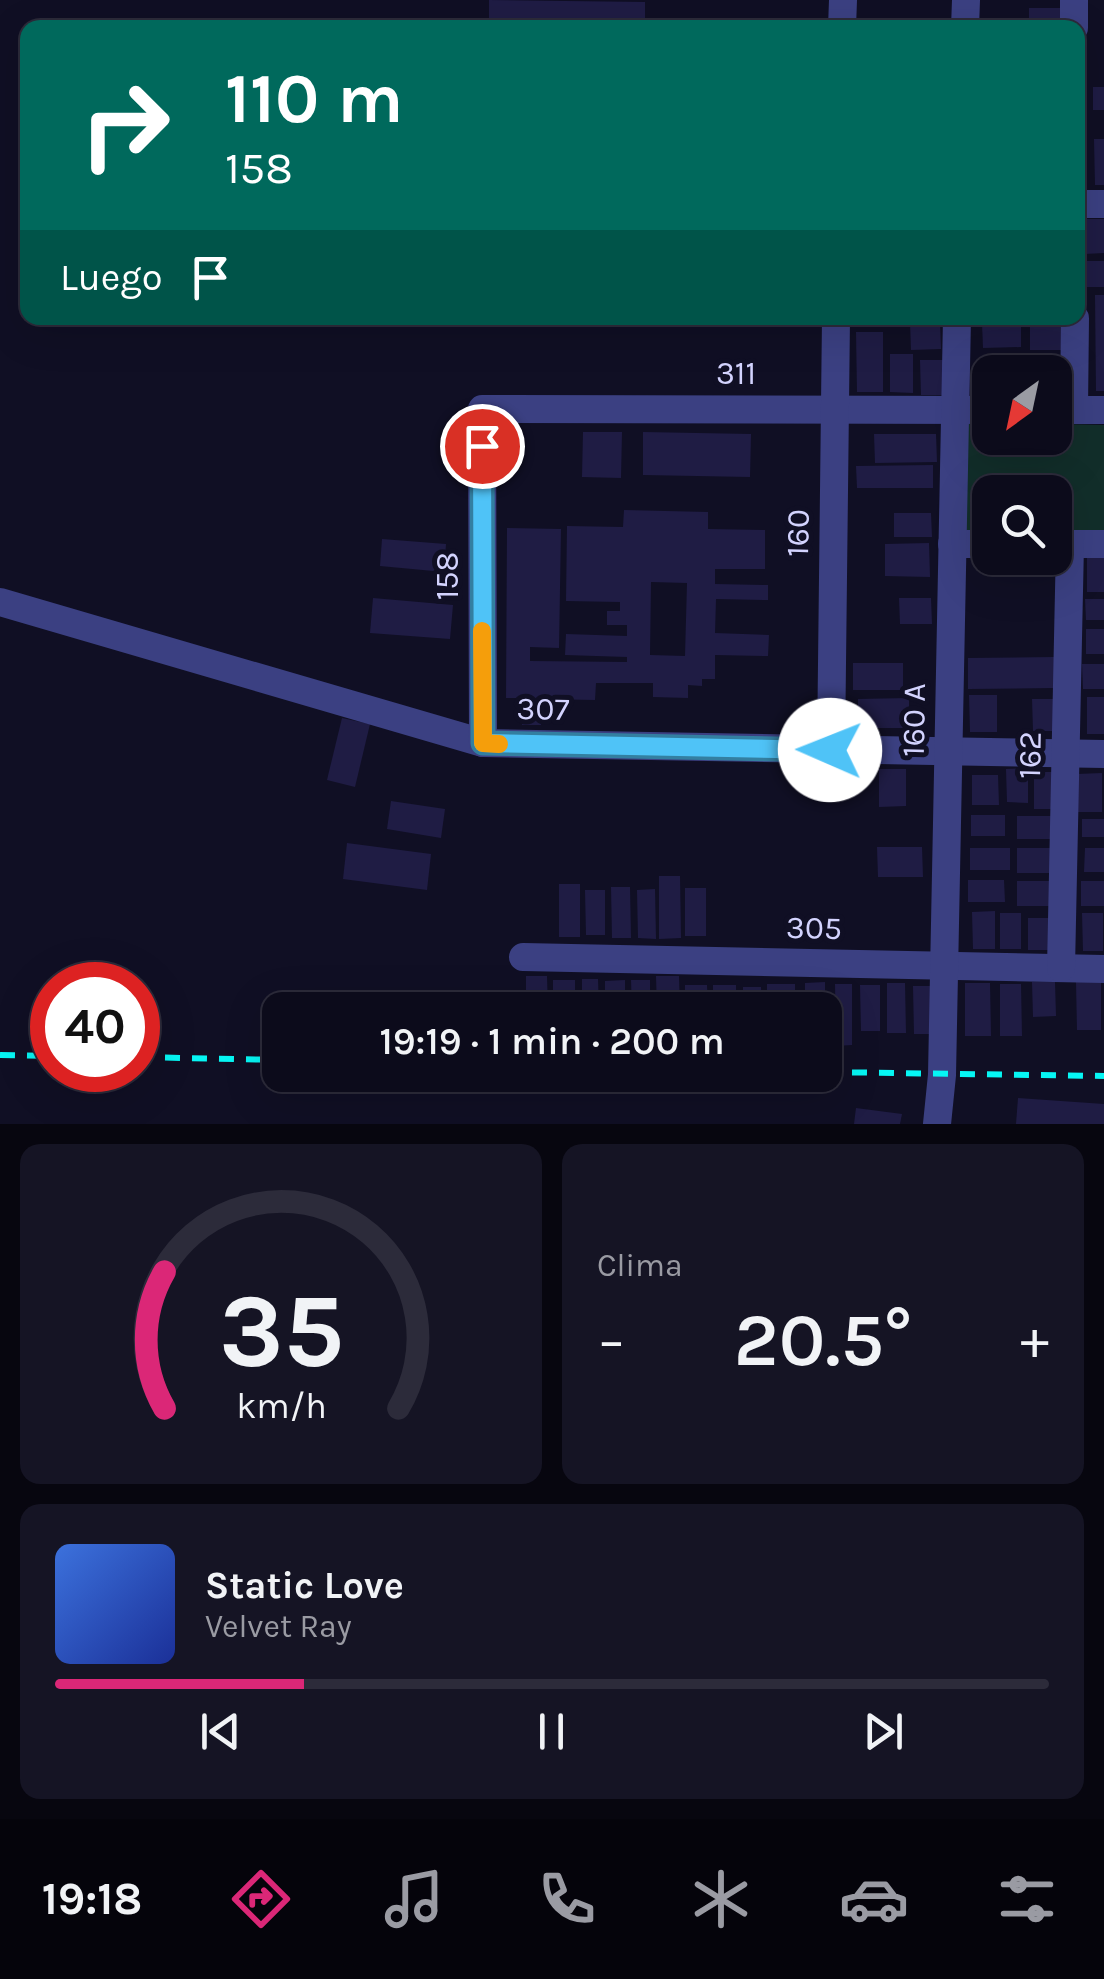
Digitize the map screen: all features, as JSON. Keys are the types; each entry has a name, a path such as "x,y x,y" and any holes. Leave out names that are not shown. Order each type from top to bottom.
{"street":[{"name":"160","path":"830,750 836,325"},
{"name":"160 A","path":"937,1124 942,1075 957,325"},
{"path":"1071,355 1074,325"},
{"name":"311","path":"482,409 972,410"},
{"name":"158","path":"482,409 483,743"},
{"path":"1072,410 1104,410"},
{"path":"952,544 972,544"},
{"path":"1072,544 1104,544"},
{"name":"162","path":"1062,575 1062,968"},
{"name":"307","path":"0,602 483,743 1104,754"},
{"name":"305","path":"523,958 1104,970"}],"green space":[{"path":"964,422 972,422 972,455 1072,455 1072,424 1104,425 1104,537 1072,536 1072,475 972,475 972,534 963,534"}],"building":[{"path":"489,0 645,2 645,20 489,20"},
{"path":"1029,8 1060,8 1060,20 1029,20"},
{"path":"1093,87 1104,87 1104,110 1093,110"},
{"path":"1094,139 1104,139 1104,185 1095,185"},
{"path":"1085,219 1104,219 1104,253 1085,254"},
{"path":"1087,261 1104,261 1104,287 1087,287"},
{"path":"1095,295 1104,295 1104,391 1096,391"},
{"path":"910,325 940,325 941,349 911,350"},
{"path":"982,325 1021,325 1021,347 983,348"},
{"path":"1030,326 1064,326 1064,350 1030,350"},
{"path":"856,332 883,332 883,392 857,392"},
{"path":"890,354 913,354 913,393 890,392"},
{"path":"920,360 945,360 946,395 921,395"},
{"path":"583,432 622,432 621,478 582,477"},
{"path":"643,432 751,434 750,477 643,475"},
{"path":"874,434 936,434 937,462 875,463"},
{"path":"933,465 933,488 857,488 856,466"},
{"path":"624,510 708,512 708,529 765,530 765,569 715,569 715,584 768,585 768,600 716,599 715,633 769,635 768,656 715,655 715,679 702,679 702,686 688,685 688,698 653,697 653,683 596,683 595,700 541,699 541,725 522,725 523,698 506,698 507,528 561,529 559,648 530,647 530,661 627,662 627,657 565,655 566,634 627,636 627,625 607,625 607,611 620,611 620,602 566,601 567,526 623,527","holes":["651,582 687,583 685,656 650,655"]},
{"path":"894,513 931,513 932,537 894,537"},
{"path":"382,539 446,544 444,572 380,566"},
{"path":"929,543 930,577 885,576 885,544"},
{"path":"1087,557 1104,557 1104,592 1087,592"},
{"path":"373,598 453,605 450,639 370,633"},
{"path":"899,598 931,598 932,624 900,624"},
{"path":"1085,599 1104,599 1104,620 1086,620"},
{"path":"1086,629 1104,629 1104,654 1086,654"},
{"path":"1054,657 1054,688 968,689 968,658"},
{"path":"853,663 903,663 903,690 853,690"},
{"path":"1082,664 1104,664 1104,689 1083,689"},
{"path":"969,695 997,695 997,732 970,732"},
{"path":"1087,697 1104,697 1104,734 1087,734"},
{"path":"909,698 909,728 858,728 858,699"},
{"path":"1032,699 1053,699 1053,731 1033,731"},
{"path":"342,718 370,724 355,787 327,780"},
{"path":"1028,768 1028,803 1007,802 1006,769"},
{"path":"879,769 906,769 906,806 879,807"},
{"path":"1034,772 1052,772 1052,809 1034,809"},
{"path":"1102,773 1102,812 1078,812 1077,774"},
{"path":"972,775 998,775 999,805 972,805"},
{"path":"391,801 445,809 441,838 387,829"},
{"path":"971,815 1005,815 1005,836 971,836"},
{"path":"1017,816 1051,816 1051,839 1017,839"},
{"path":"1082,819 1104,819 1104,837 1082,837"},
{"path":"347,843 431,854 427,890 343,879"},
{"path":"877,847 922,847 923,877 878,877"},
{"path":"970,848 1010,848 1010,870 970,870"},
{"path":"1017,848 1051,848 1051,873 1017,873"},
{"path":"1085,848 1104,848 1104,872 1084,872"},
{"path":"659,876 680,876 681,938 659,939"},
{"path":"968,880 1004,880 1005,902 968,902"},
{"path":"1017,881 1052,881 1052,906 1017,906"},
{"path":"1081,881 1104,881 1104,906 1081,906"},
{"path":"559,884 580,884 580,937 559,937"},
{"path":"611,887 630,887 631,938 612,938"},
{"path":"685,888 706,888 706,936 685,936"},
{"path":"655,889 656,939 638,938 637,890"},
{"path":"585,890 605,890 605,935 586,935"},
{"path":"995,911 995,949 973,949 972,912"},
{"path":"1000,913 1021,913 1021,949 1000,949"},
{"path":"1082,913 1103,913 1103,951 1083,951"},
{"path":"1028,918 1052,918 1052,950 1028,950"},
{"path":"526,976 547,976 547,992 526,992"},
{"path":"656,976 679,976 679,992 656,992"},
{"path":"582,979 598,979 598,992 582,992"},
{"path":"553,980 575,980 575,992 553,992"},
{"path":"625,980 625,992 605,992 605,981"},
{"path":"631,980 650,980 650,992 631,992"},
{"path":"825,982 825,992 805,992 805,983"},
{"path":"1032,982 1055,982 1056,1016 1033,1017"},
{"path":"1076,982 1101,982 1101,1030 1077,1030"},
{"path":"887,983 905,983 906,1033 887,1033"},
{"path":"965,983 990,983 991,1036 965,1036"},
{"path":"767,984 795,984 795,992 767,992"},
{"path":"835,984 852,984 852,1045 842,1046 842,992 835,992"},
{"path":"1000,984 1021,984 1022,1036 1000,1036"},
{"path":"685,985 707,985 707,992 685,992"},
{"path":"713,985 736,985 736,992 713,992"},
{"path":"860,985 880,985 880,1031 861,1031"},
{"path":"913,986 933,986 933,1034 914,1034"},
{"path":"743,987 761,987 761,992 743,992"},
{"path":"1018,1098 1104,1104 1104,1124 1016,1124"},
{"path":"856,1108 902,1114 900,1124 854,1124"}],"railway":[{"path":"0,1055 30,1056"},
{"path":"160,1057 262,1060"},
{"path":"842,1072 1104,1076"}],"slow traffic":[{"path":"482,631 483,743 499,744"}],"route":[{"path":"482,446 483,743 830,750"}]}
